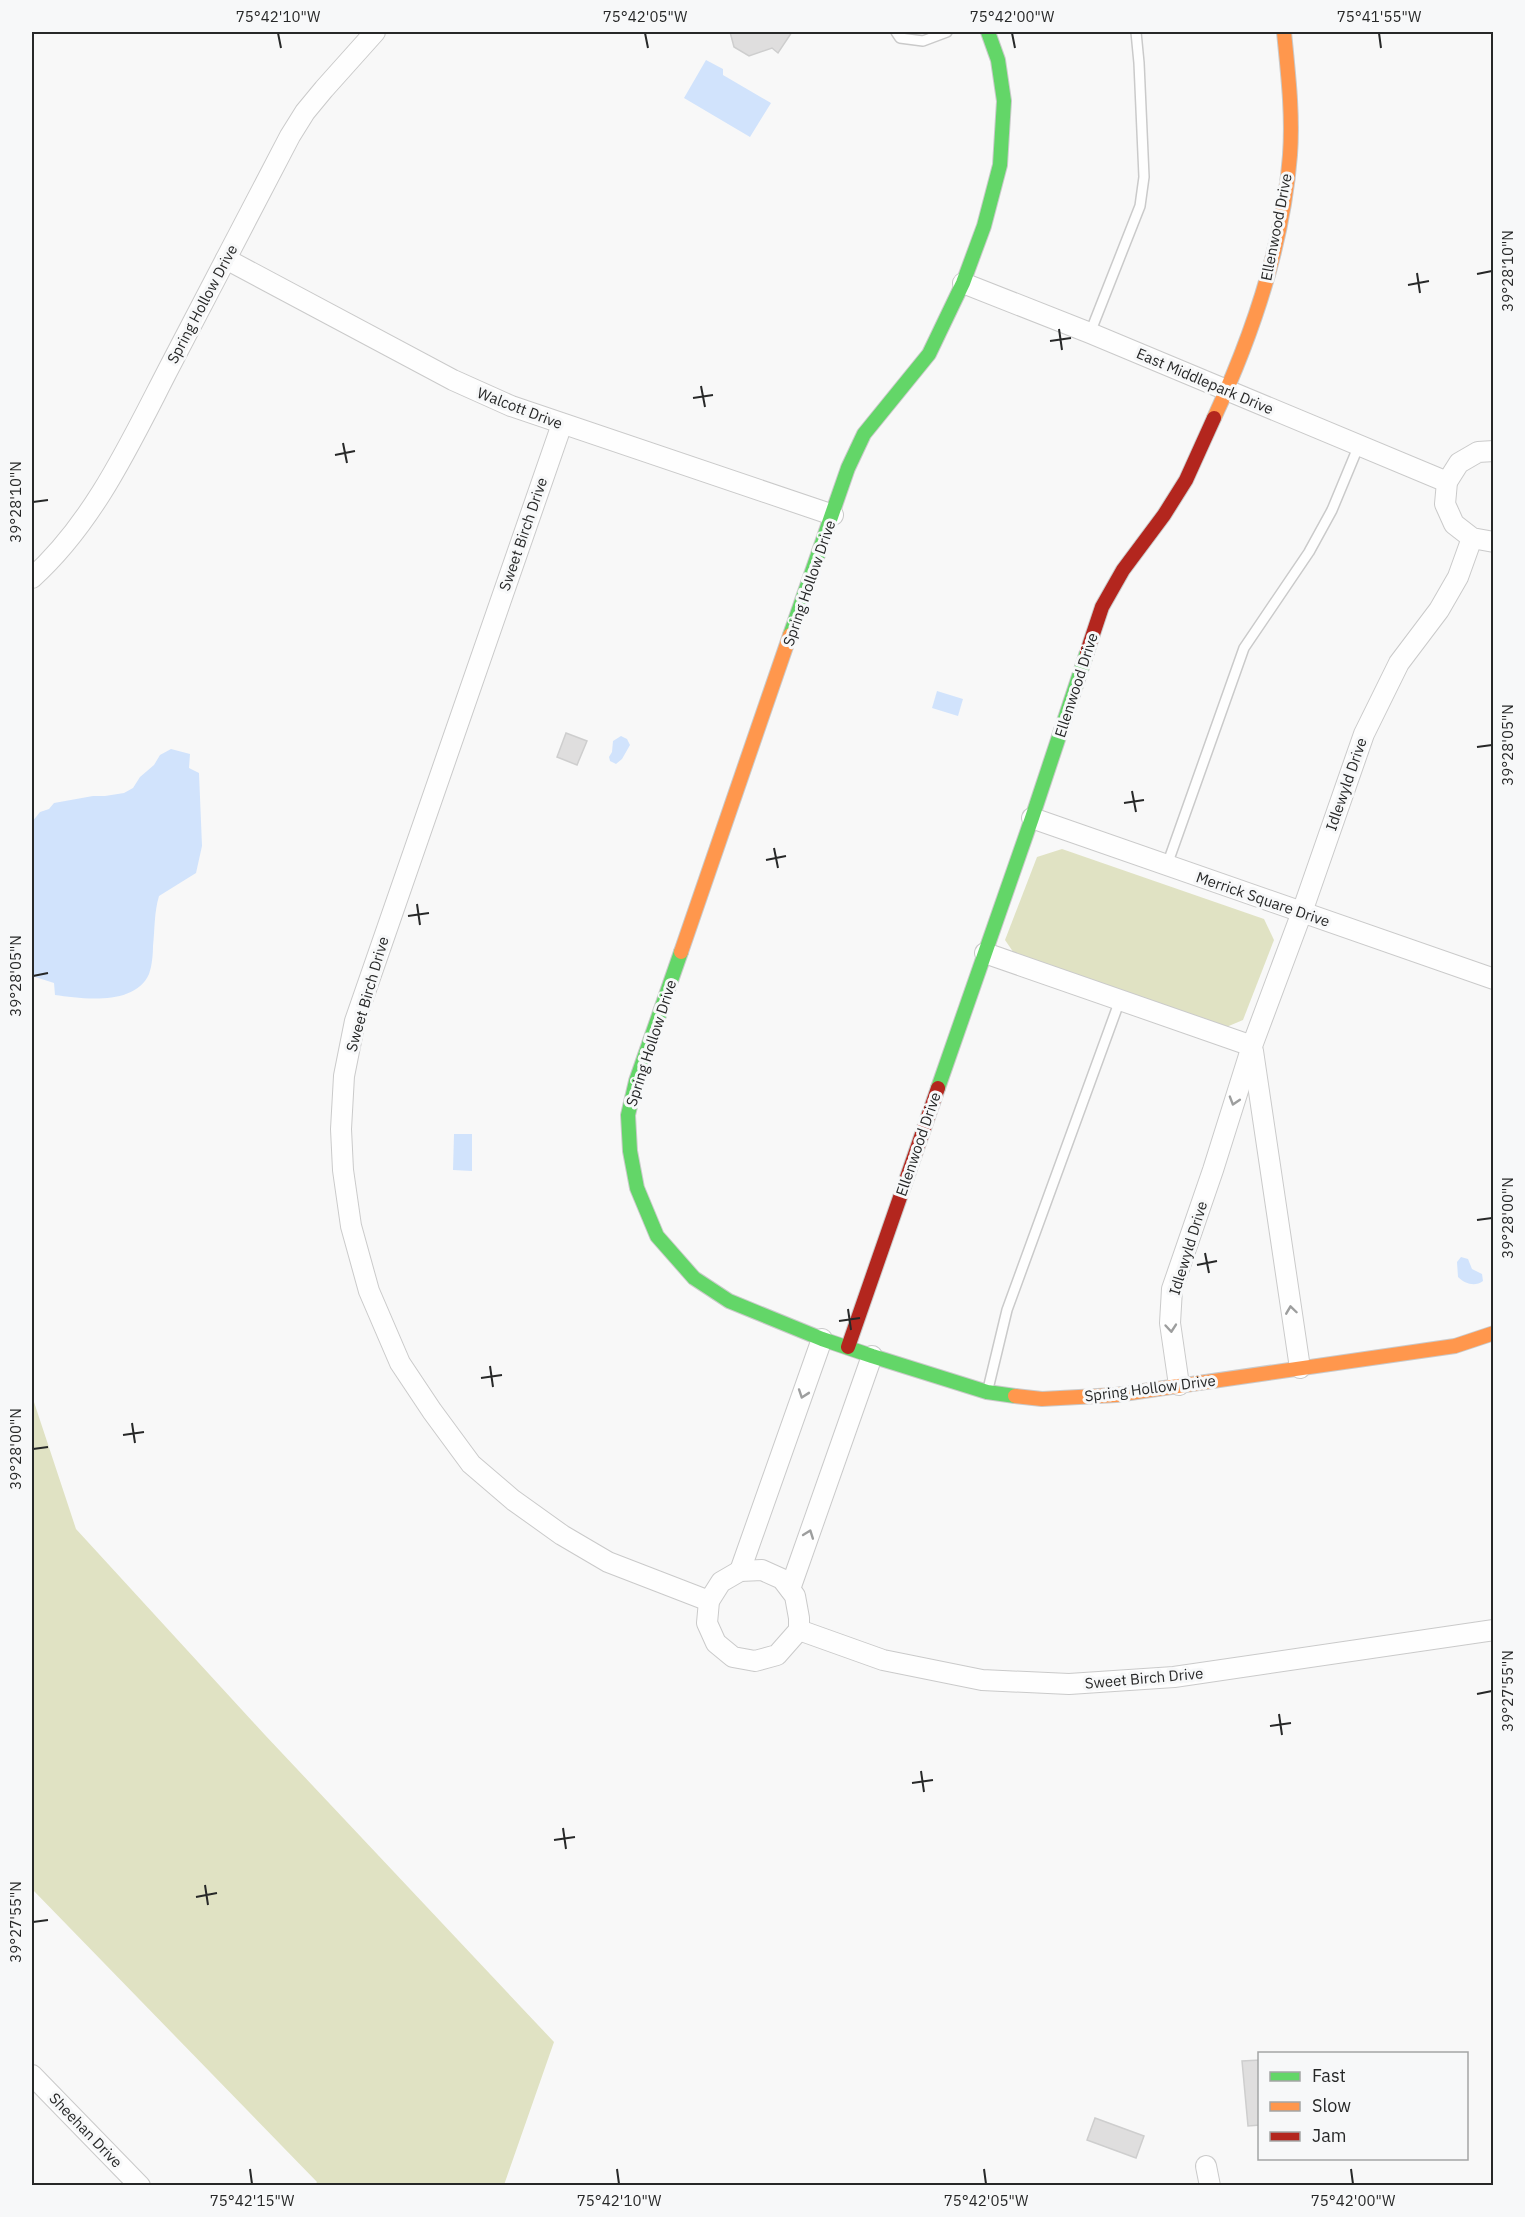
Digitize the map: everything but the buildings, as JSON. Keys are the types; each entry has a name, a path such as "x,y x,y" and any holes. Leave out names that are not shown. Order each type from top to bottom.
{"street":[{"name":"Spring Hollow Drive","path":"32,578 74,532 112,476 305,112 375,32"},
{"name":"Spring Hollow Drive","path":"988,32 998,60 1004,101 1000,165 984,226 963,283 929,354 864,434 848,468 636,1081 628,1115 630,1151 637,1188 657,1236 694,1278 729,1301 822,1339 987,1392 1042,1399 1116,1395 1455,1346 1494,1333"},
{"name":"Ellenwood Drive","path":"848,1347 1032,818 1102,607 1123,570 1164,515 1186,480 1227,391 1268,280 1281,220 1290,155 1290,95 1284,32"},
{"name":"Walcott Drive","path":"226,259 453,380 511,406 833,515"},
{"name":"East Middlepark Drive","path":"963,283 1090,333 1447,482"},
{"name":"Sweet Birch Drive","path":"562,424 355,1021 344,1076 341,1129 343,1170 351,1226 369,1291 382,1322 400,1363 471,1464 513,1500 608,1562 709,1601"},
{"path":"1494,451 1478,452 1459,463 1447,482 1445,504 1454,524 1472,538 1494,542"},
{"name":"Idlewyld Drive","path":"1179,1385 1170,1323 1172,1289 1252,1046 1364,734 1399,663 1439,610 1458,577 1472,538"},
{"name":"Merrick Square Drive","path":"1032,818 1494,980"},
{"path":"985,953 1252,1046"},
{"name":"Idlewyld Drive","path":"1252,1046 1300,1368"},
{"path":"740,1571 822,1339"},
{"path":"790,1589 872,1356"},
{"path":"762,1570 782,1579 795,1596 799,1630 777,1655 755,1661 734,1657 716,1643 707,1623 709,1601 721,1582 740,1571 762,1570"},
{"name":"Sweet Birch Drive","path":"799,1630 894,1662 982,1680 1069,1684 1174,1677 1494,1630"},
{"name":"Sheehan Drive","path":"32,2074 140,2186"},
{"path":"1206,2166 1210,2186"}],"lane":[{"path":"896,32 900,38 923,41 947,32"},
{"path":"1090,333 1140,206 1144,177 1140,63 1136,32"},
{"path":"1167,865 1244,648 1309,552 1332,510 1359,445"},
{"path":"987,1392 1007,1310 1120,1000"}],"green space":[{"path":"1062,849 1264,919 1274,940 1243,1020 1224,1028 1018,959 1005,940 1037,857"},
{"path":"32,1396 76,1529 265,1735 554,2042 504,2185 315,2185 317,2182 32,1889"}],"water":[{"path":"706,60 723,69 723,75 771,103 750,137 684,98"},
{"path":"937,691 963,699 958,716 932,708"},
{"path":"621,736 627,739 630,745 622,759 616,764 610,761 609,757 613,741"},
{"path":"171,749 190,754 189,768 199,773 202,846 196,873 159,896 149,974 142,984 120,996 93,999 55,995 54,983 32,976 32,822 40,812 49,809 54,803 124,793 133,788 160,755"},
{"path":"454,1134 472,1134 472,1171 453,1170"},
{"path":"1461,1257 1468,1259 1472,1269 1482,1274 1483,1281 1470,1284 1458,1277 1457,1262"}],"traffic: fast":[{"path":"790,635 848,468 864,434 929,354 963,283 984,226 1000,165 1004,101 998,60 988,32"},
{"path":"938,1088 1087,652"},
{"path":"681,952 636,1081 628,1115 630,1151 637,1188 657,1236 694,1278 729,1301 822,1339 872,1356 987,1392 1015,1396"}],"traffic: slow":[{"path":"1214,418 1253,323 1281,223 1291,140 1290,94 1284,32"},
{"path":"681,952 790,635"},
{"path":"1015,1396 1042,1399 1116,1395 1455,1346 1494,1333"}],"traffic: jam":[{"path":"1087,652 1102,607 1123,570 1164,515 1186,480 1214,418"},
{"path":"848,1347 938,1088"}]}
